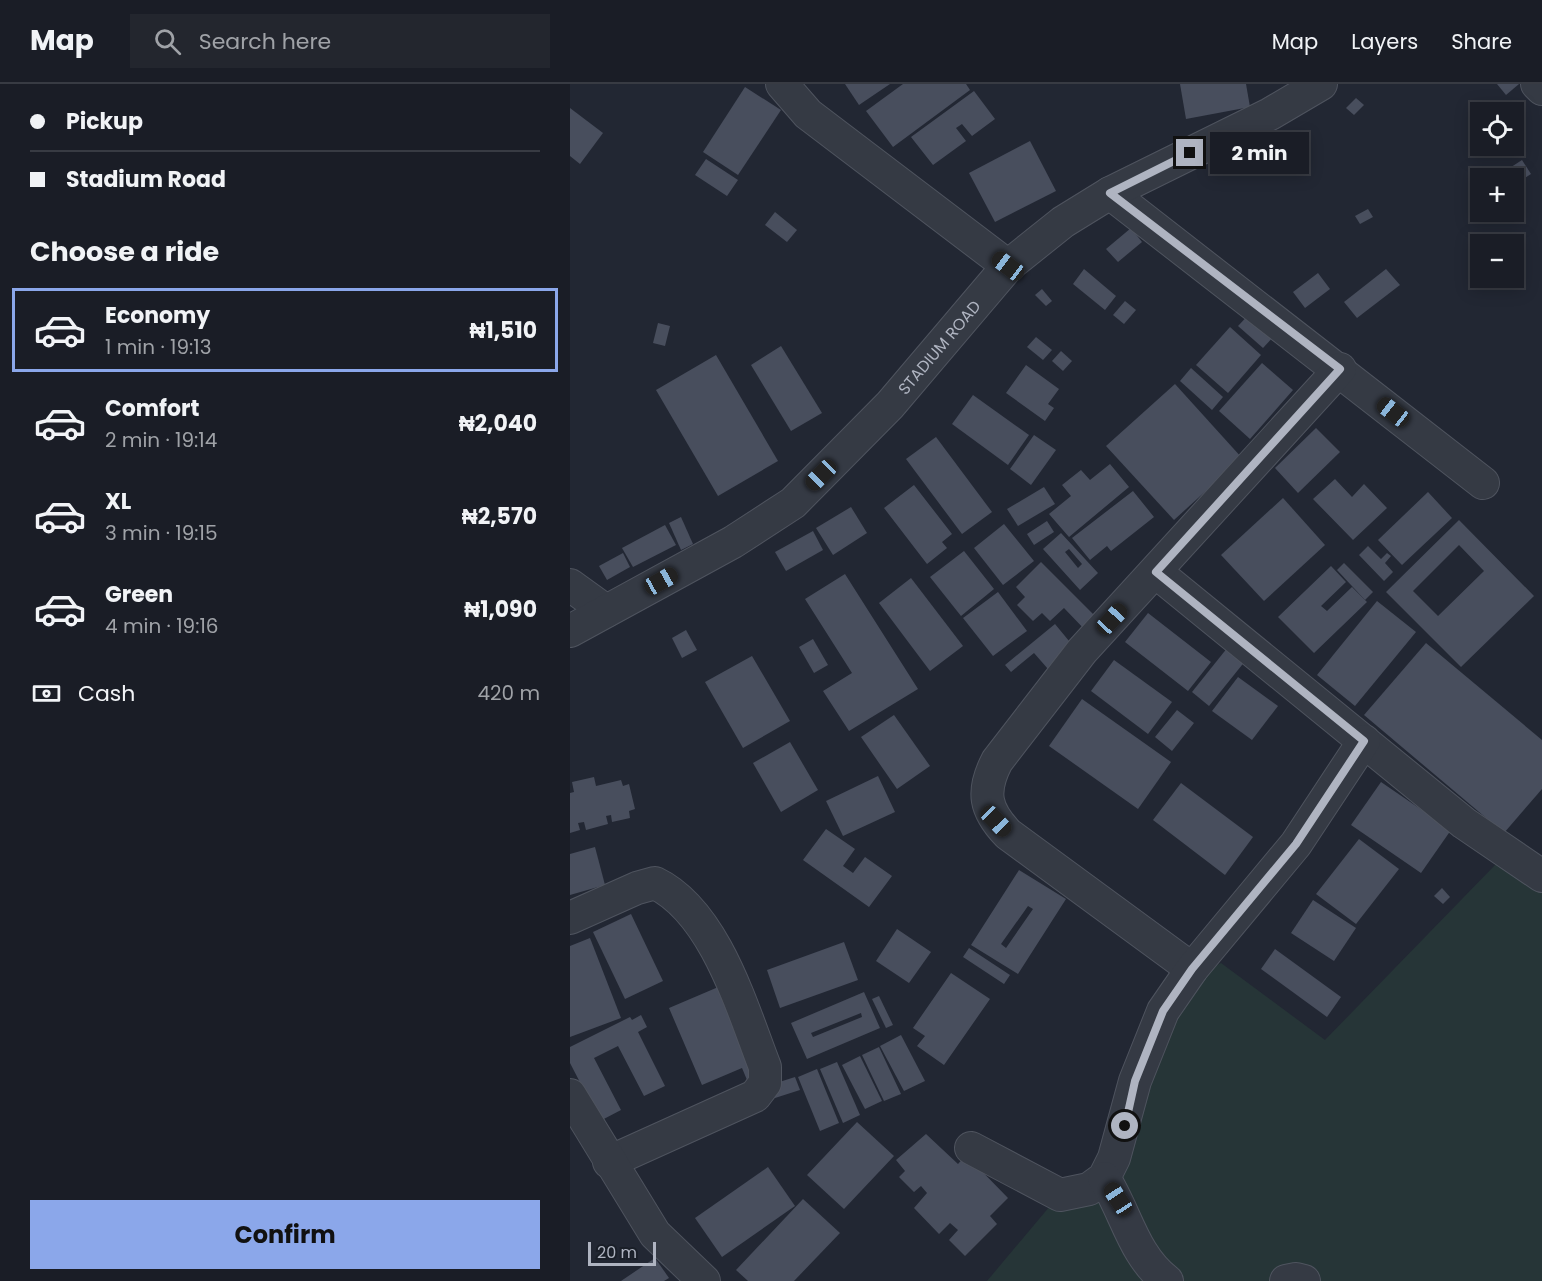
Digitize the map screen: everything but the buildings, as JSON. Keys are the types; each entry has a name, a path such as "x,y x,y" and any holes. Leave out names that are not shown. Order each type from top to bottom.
{"street":[{"path":"782,84 808,114 1008,266"},
{"name":"STADIUM ROAD","path":"570,631 734,542 793,503 890,405 1008,266 1063,222 1110,193 1270,114 1321,84"},
{"path":"1537,84 1542,89"},
{"path":"1110,193 1340,369 1483,483"},
{"path":"1192,969 1008,834 996,821 986,795 988,778 996,761 1082,651 1340,369"},
{"path":"1156,572 1464,823 1542,876"},
{"path":"570,585 606,611"},
{"path":"971,1148 1060,1195 1089,1189 1104,1178 1114,1158 1135,1081 1159,1021 1192,969 1296,844 1364,741"},
{"path":"570,918 637,888 655,883 673,892 690,910 726,969 765,1067 765,1083 755,1096 609,1162"},
{"path":"570,1095 655,1234 704,1281"},
{"path":"1104,1178 1118,1199 1130,1234 1154,1271 1167,1281"},
{"path":"1286,1281 1304,1281"}],"shaded area":[{"path":"1497,863 1542,892 1542,1281 987,1281 1050,1206 1117,1178 1123,1152 1192,978 1221,963 1325,1040"}],"route":[{"path":"1125,1126 1135,1081 1163,1011 1192,969 1296,844 1364,741 1156,572 1340,369 1110,193 1190,153"}]}
